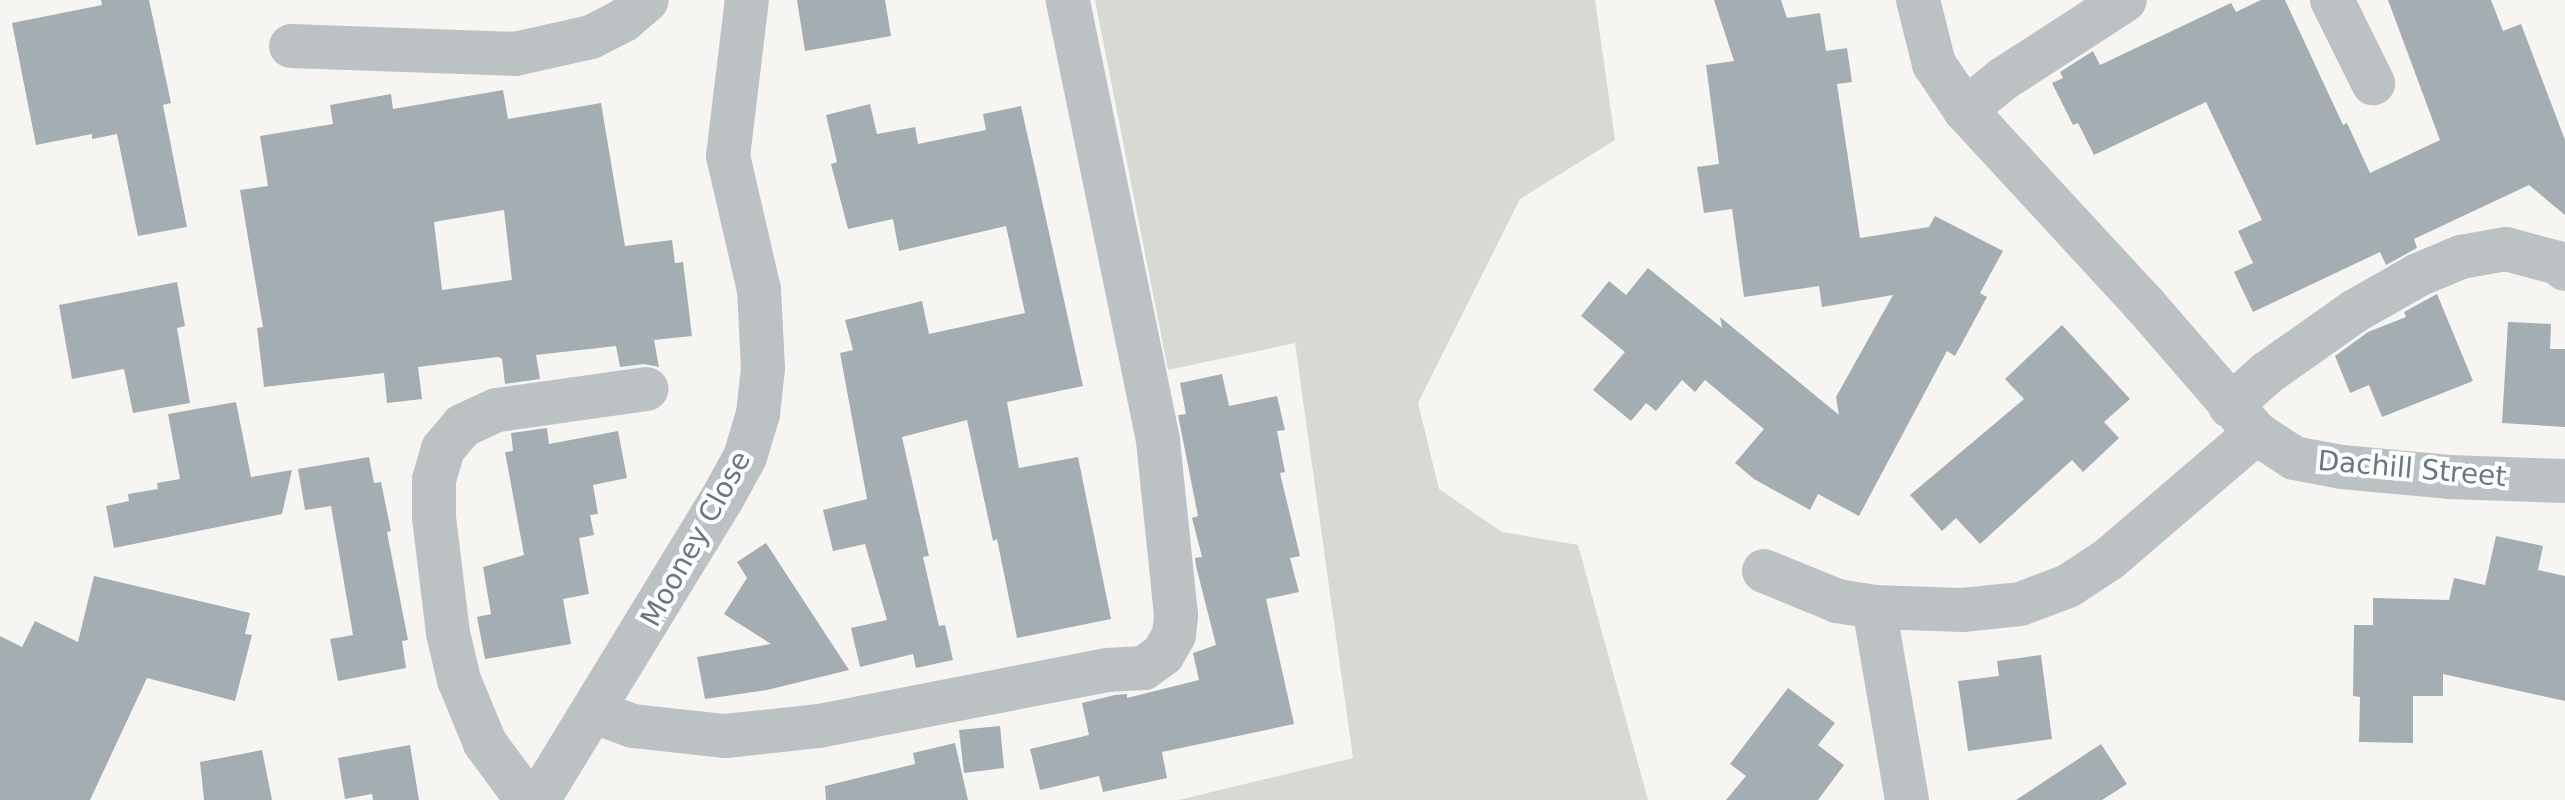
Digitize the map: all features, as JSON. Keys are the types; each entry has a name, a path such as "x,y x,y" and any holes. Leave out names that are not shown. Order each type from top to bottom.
{"street":[{"path":"291,46 515,54 591,37 624,20 647,0"},
{"name":"Mooney Close","path":"538,800 595,712 738,471 758,414 763,368 759,290 728,156 747,0"},
{"path":"595,712 633,726 725,736 819,726 1107,670 1144,668 1163,654 1174,635 1176,615 1158,440 1068,0"},
{"name":"Dachill Street","path":"1918,0 1934,64 1965,110 2145,305 2243,420 2294,458 2342,467 2449,477 2565,481"},
{"path":"1965,110 2003,79 2125,0"},
{"path":"2332,0 2373,83"},
{"path":"1764,571 1837,601 1874,607 1962,610 2006,605 2068,586 2109,559 2243,420 2267,373 2355,311 2418,275 2461,257 2506,249 2558,263 2565,269"},
{"path":"527,800 485,743 459,680 448,633 434,517 434,480 443,449 462,426 497,410 647,389"},
{"path":"1874,607 1907,800"}],"shaded area":[{"path":"1095,0 1595,0 1615,140 1520,199 1418,403 1439,489 1502,532 1578,545 1648,800 1178,800 1353,758 1295,343 1168,370"}],"building":[{"path":"101,0 149,0 171,103 163,105 187,227 138,236 117,134 92,139 92,134 36,145 12,23 102,5"},
{"path":"797,0 885,0 891,36 805,51"},
{"path":"1714,0 1781,0 1787,18 1820,13 1826,51 1847,48 1852,82 1837,84 1860,238 1929,227 1935,216 2003,251 1980,293 1987,297 1955,356 1947,351 1859,516 1818,494 1810,510 1754,479 1735,463 1764,429 1705,380 1695,392 1682,380 1656,411 1646,403 1631,421 1593,390 1625,352 1581,316 1609,281 1626,295 1648,268 1722,328 1720,317 1839,415 1836,397 1893,295 1822,307 1819,286 1744,297 1732,209 1704,213 1697,167 1719,164 1706,65 1734,61"},
{"path":"2261,0 2285,0 2343,125 2347,123 2370,173 2440,140 2388,0 2491,0 2503,31 2521,24 2565,140 2565,215 2529,185 2414,239 2417,248 2386,265 2380,252 2253,312 2234,272 2253,263 2238,231 2262,220 2206,102 2094,155 2078,123 2073,125 2052,83 2063,78 2060,72 2093,51 2100,65 2231,3 2236,12"},
{"path":"503,90 508,119 601,103 625,246 672,240 675,263 683,262 692,336 654,340 659,367 644,364 620,367 616,346 536,355 540,379 505,384 502,359 498,357 418,367 422,399 387,403 384,373 264,387 257,328 263,327 240,190 268,186 260,136 333,124 330,105 391,94 393,109","holes":["504,210 512,280 442,290 434,222"]},
{"path":"870,104 877,134 915,127 918,144 986,130 983,114 1021,106 1083,386 1007,402 1019,468 1078,457 1111,619 1017,638 997,539 993,541 967,420 902,437 929,556 923,557 939,626 945,625 953,660 916,668 913,654 860,667 851,628 887,620 865,544 833,551 823,510 867,499 840,353 853,350 845,320 922,301 929,334 1025,313 1006,226 899,251 893,219 848,229 831,164 837,162 826,115"},
{"path":"177,282 185,326 177,328 190,403 133,413 124,369 72,379 59,305"},
{"path":"2437,294 2473,381 2382,417 2369,385 2350,393 2335,356 2368,332 2406,317 2404,312"},
{"path":"2508,322 2551,324 2550,349 2565,349 2565,427 2502,423"},
{"path":"2062,325 2130,399 2104,422 2119,438 2083,472 2072,460 1980,544 1956,518 1942,531 1910,495 2024,399 2005,379"},
{"path":"1222,374 1229,406 1277,396 1285,430 1277,431 1285,472 1280,473 1300,556 1290,558 1299,592 1266,599 1294,724 1162,752 1167,778 1103,792 1099,776 1040,790 1030,749 1089,735 1082,703 1115,695 1127,694 1127,698 1199,680 1193,653 1216,645 1196,566 1195,558 1202,557 1192,518 1198,516 1178,415 1186,414 1180,383"},
{"path":"236,402 251,477 292,470 282,514 114,548 106,506 129,501 128,494 158,489 157,483 180,479 168,414"},
{"path":"547,428 549,444 618,431 627,478 593,485 598,514 590,515 594,535 579,538 589,594 563,599 571,644 485,659 477,617 491,614 483,567 524,555 505,452 513,451 511,433"},
{"path":"369,457 374,483 381,482 391,531 387,532 408,640 402,641 406,668 338,681 330,639 353,635 331,506 305,510 298,469"},
{"path":"2496,536 2543,546 2538,570 2565,576 2565,701 2443,674 2443,696 2413,696 2413,743 2359,742 2360,697 2353,696 2354,625 2373,625 2373,598 2449,600 2454,578 2485,585"},
{"path":"766,543 849,670 767,690 705,699 697,657 771,644 724,614 747,578 737,562"},
{"path":"94,576 250,613 245,634 252,635 235,701 147,678 90,800 0,800 0,636 22,647 35,621 78,642"},
{"path":"2041,655 2052,739 1968,751 1958,681 1999,676 1997,661"},
{"path":"1788,688 1835,723 1818,745 1844,765 1818,800 1726,800 1746,776 1730,764"},
{"path":"1000,726 1004,768 964,773 959,730"},
{"path":"955,743 968,800 826,800 825,786 915,764 913,753"},
{"path":"2101,744 2127,784 2102,800 2016,800"},
{"path":"410,745 419,800 373,800 372,794 345,799 338,758"},
{"path":"262,750 272,800 204,800 200,762"}]}
